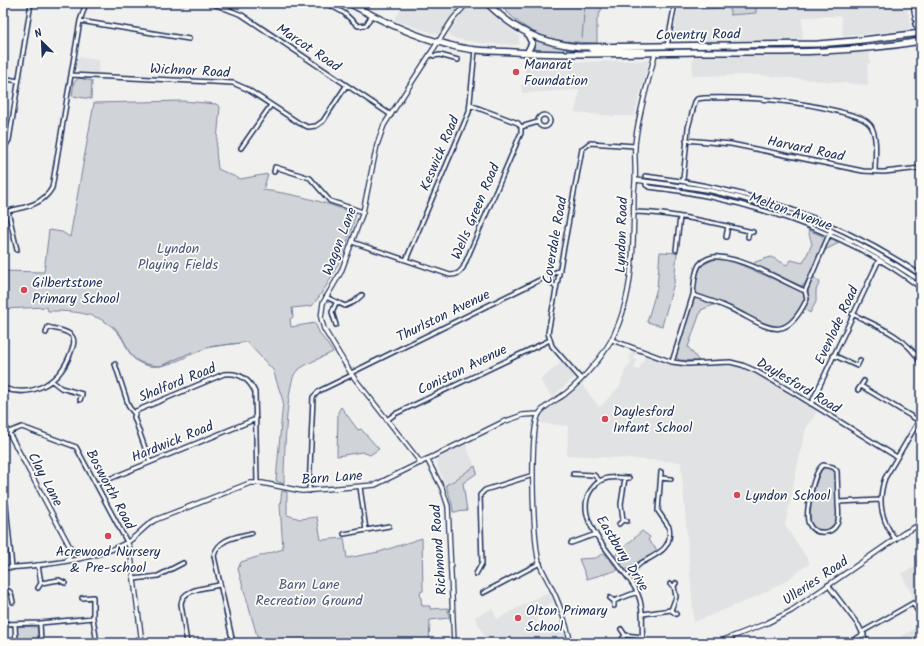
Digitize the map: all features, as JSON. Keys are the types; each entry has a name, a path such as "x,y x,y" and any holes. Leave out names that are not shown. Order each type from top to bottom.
{"highway":[{"name":"Coventry Road","path":"349,3 399,29 438,42 475,50 527,53 655,54 827,51 920,38"},
{"name":"Coventry Road","path":"487,3 497,13 528,34 545,41 580,47 736,46 854,41 866,42 920,38"},
{"path":"920,24 920,38"},
{"path":"527,53 532,43 528,34"},
{"path":"580,47 593,50 650,50 655,54"}],"street":[{"path":"3,150 8,140 31,3"},
{"path":"3,212 38,203 43,200 52,188 80,21 86,3"},
{"name":"Marcot Road","path":"211,3 242,15 391,115"},
{"path":"326,3 344,13 358,26 366,25 372,15"},
{"name":"Wagon Lane","path":"421,463 352,374 324,329 321,314 326,297 341,272 362,212 379,137 391,115 453,18 467,3"},
{"path":"667,46 675,3"},
{"path":"912,3 920,24"},
{"path":"80,21 189,39"},
{"name":"Keswick Road","path":"406,260 470,105 475,50"},
{"path":"430,54 458,60"},
{"name":"Lyndon Road","path":"539,414 581,379 600,359 612,340 630,285 632,269 634,191 636,180 635,146 641,111 655,54"},
{"name":"Wichnor Road","path":"71,75 233,83 242,86 304,126 312,127 323,121 346,86"},
{"path":"3,78 18,81"},
{"path":"683,180 686,140 694,105 697,99 737,97 783,100 854,116 868,122 874,134 875,172"},
{"path":"921,104 921,119"},
{"path":"241,148 271,105"},
{"path":"470,105 518,123 521,127 538,122"},
{"path":"544,115 548,116 550,124 545,127 540,126 538,122 538,118 544,115"},
{"name":"Wells Green Road","path":"352,242 450,275 455,275 464,268 521,133 521,127"},
{"name":"Harvard Road","path":"686,140 731,144 836,167 875,172 921,168"},
{"name":"Coverdale Road","path":"550,340 548,333 582,149 590,143 635,146"},
{"path":"274,172 275,167 310,178 330,201 362,212"},
{"name":"Melton Avenue","path":"647,176 683,180 742,193 794,209 869,242 921,275"},
{"path":"674,185 676,179"},
{"name":"Melton Avenue","path":"636,180 690,187 728,195 773,208 831,230 881,256 921,281"},
{"name":"Melton Avenue","path":"646,182 646,185 649,187 697,193 760,209 828,235 879,261 921,288"},
{"path":"690,187 691,182"},
{"path":"8,211 17,250"},
{"path":"634,212 655,212 728,226 751,232 748,238"},
{"path":"676,250 680,216"},
{"path":"726,237 728,226"},
{"path":"693,295 731,309 765,327 779,329 785,327 794,320 807,299 805,291 831,230"},
{"name":"Evenlode Road","path":"811,404 852,314 881,256"},
{"path":"672,362 693,295 695,278 700,265 707,259 718,257 748,265 805,291"},
{"name":"Thurlston Avenue","path":"309,491 314,398 319,391 560,270"},
{"path":"544,278 550,281 556,288"},
{"path":"326,297 336,303 350,305 362,294"},
{"path":"336,303 332,312 336,325"},
{"path":"852,314 903,341 921,363"},
{"path":"3,388 20,391 38,387 52,381 68,362 74,341 69,334 48,327 46,333"},
{"path":"550,340 581,379"},
{"name":"Coniston Avenue","path":"387,420 395,414 550,340"},
{"name":"Daylesford Road","path":"612,340 672,362 688,364 730,362 742,365 756,371 897,457"},
{"path":"833,355 857,366 860,360"},
{"path":"115,364 129,407 134,413"},
{"name":"Shalford Road","path":"150,462 134,413 138,409 229,374 241,376 252,384 255,392 257,482"},
{"path":"52,381 61,388 82,394 80,400"},
{"path":"858,390 864,381"},
{"path":"862,386 919,421"},
{"path":"539,414 536,423 533,475 537,550 540,563 562,612 571,643"},
{"name":"Barn Lane","path":"127,542 145,526 155,520 239,486 257,482 295,491 309,491 360,487 382,482 503,422 523,415 539,414"},
{"path":"895,539 883,518 880,500 885,478 921,417"},
{"name":"Hardwick Road","path":"97,484 256,419"},
{"name":"Clay Lane","path":"3,422 70,547 84,556"},
{"name":"Bosworth Road","path":"9,432 22,427 74,445 82,455 127,542"},
{"name":"Richmond Road","path":"428,460 444,493 448,506 454,643"},
{"path":"823,465 833,467 837,471 838,502 838,519 834,528 827,532 820,532 816,531 809,525 807,518 815,478 817,471 823,465"},
{"path":"582,468 582,474"},
{"path":"627,576 640,564 660,554 667,546 669,527 658,511 662,472"},
{"path":"573,474 594,475 600,481 609,478 629,478"},
{"path":"476,574 482,563 480,495 485,490 533,475"},
{"name":"Eastbury Drive","path":"623,520 621,504 625,478"},
{"path":"661,478 671,480"},
{"name":"Eastbury Drive","path":"600,481 592,488 586,500 586,511 604,548 627,576 637,592 643,614 643,643"},
{"path":"360,487 366,530"},
{"path":"838,502 880,500"},
{"path":"6,505 12,568"},
{"name":"Eastbury Drive","path":"623,520 627,521"},
{"name":"Eastbury Drive","path":"618,524 623,520"},
{"name":"Ulleries Road","path":"716,643 778,618 895,539 921,524"},
{"path":"344,534 390,526"},
{"path":"233,643 214,559 217,547 226,540 252,533"},
{"path":"571,543 596,534"},
{"path":"574,536 577,541"},
{"path":"3,568 67,561 127,542 130,548 142,643"},
{"path":"67,561 71,554 70,547"},
{"path":"134,579 158,576 183,563"},
{"path":"483,594 540,563"},
{"path":"38,565 41,583 38,588"},
{"path":"178,566 181,570"},
{"path":"59,580 61,574"},
{"path":"41,583 59,580 65,583"},
{"path":"670,584 675,584 676,597 671,610"},
{"path":"187,643 181,604 182,598 188,593 219,585"},
{"path":"828,585 863,633 867,643"},
{"path":"3,591 9,591 11,593 13,602"},
{"path":"614,601 637,592"},
{"path":"82,598 93,597 93,618 96,637"},
{"path":"610,598 614,601"},
{"path":"614,601 614,606"},
{"path":"848,643 913,603 917,610"},
{"path":"643,614 671,610 676,614"},
{"path":"3,624 15,625 60,622 93,618"},
{"path":"40,623 41,643"},
{"path":"15,625 16,643"},
{"path":"622,629 625,635"},
{"path":"625,635 642,636"},
{"path":"621,641 625,635"}],"shaded area":[{"path":"405,3 461,3 439,35 394,20"},
{"path":"470,3 482,4 495,17 519,36 519,43 517,45 480,43 457,39 450,36 449,32"},
{"path":"680,3 701,3 702,9 730,8 730,15 756,13 756,8 772,3 906,3 911,27 907,30 843,36 841,16 802,17 803,39 678,41 673,34"},
{"path":"869,52 870,63 867,64 868,85 758,75 692,76 693,56"},
{"path":"78,57 99,60 98,74 80,72 76,67"},
{"path":"525,59 580,62 649,60 634,116 612,116 575,112 580,90 522,93 521,85 525,84"},
{"name":"Lyndon School","path":"633,350 637,352 633,358 637,360 634,368 639,370 646,355 669,363 694,368 719,365 741,368 757,375 817,411 806,429 785,525 810,563 786,581 758,596 694,622 681,462 567,455 568,426 541,423 543,413 582,384 599,407 602,405 620,386 625,371 632,360 629,359"},
{"path":"562,362 575,377 552,397 540,380"},
{"path":"466,444 477,473 463,483 467,511 453,512 450,495 437,465 439,457"},
{"path":"921,565 921,612 901,573"},
{"name":"Olton Primary School","path":"548,592 553,602 535,612 538,620 536,623 540,634 562,624 567,643 488,643 475,617 492,609 497,619"},
{"path":"921,625 921,643 890,643"}],"green space":[{"path":"497,3 604,3 597,20 597,43 544,37 528,29"},
{"path":"701,3 756,3 756,13 730,15 730,8 701,9"},
{"path":"536,40 585,52 534,51"},
{"path":"817,46 817,48 825,48 661,52 659,48"},
{"path":"79,78 92,81 91,99 72,96 74,82"},
{"name":"Lyndon Playing Fields","path":"183,101 216,104 220,107 216,151 218,169 240,179 268,174 263,190 310,199 356,214 339,262 320,296 312,306 292,308 293,317 290,319 291,327 315,323 320,334 333,352 307,364 295,373 289,394 285,444 284,484 276,481 283,401 273,370 247,342 211,347 173,363 150,366 137,361 130,353 118,333 111,326 95,317 77,312 48,311 47,307 3,309 3,271 44,272 49,230 62,232 70,237 94,103"},
{"path":"649,184 688,189 745,201 783,213 817,226 825,231 738,202 686,190 650,186"},
{"path":"693,184 754,198 810,218 834,229 774,206"},
{"path":"836,229 892,259 919,275 921,279 895,261"},
{"path":"808,230 839,243 825,250 812,276 820,282 816,290 816,302 810,313 804,309 807,302 811,279 808,278 805,284 801,286 754,266 755,262 771,257 787,265 791,260 803,263 812,244"},
{"path":"660,252 677,253 674,283 662,326 647,322 657,288"},
{"path":"717,258 732,261 803,292 805,298 796,314 792,319 783,325 770,327 717,301 697,295 695,284 702,265"},
{"path":"696,298 716,304 701,310 688,347 699,361 679,360 676,356 692,301"},
{"path":"341,407 358,430 361,429 379,449 370,455 362,452 337,456 338,412"},
{"path":"475,466 477,473 463,483 467,511 453,512 446,485"},
{"path":"825,467 833,469 835,473 838,495 838,512 834,526 829,530 823,531 814,528 808,518 817,475"},
{"name":"Barn Lane Recreation Ground","path":"282,491 287,492 287,515 300,519 317,517 321,540 344,538 347,558 379,552 422,538 423,591 420,592 422,606 430,606 430,609 448,608 449,618 430,620 429,643 259,643 238,569 241,562 283,549 280,505"},
{"path":"642,531 650,537 648,540 659,552 626,570 613,557"},
{"path":"604,553 618,570 587,579 579,559 596,558"},
{"path":"19,626 37,627 39,643 18,643 17,629"}],"waterway":[{"path":"582,38 585,3"},
{"path":"113,326 123,339 133,357 146,364 158,366"},
{"path":"207,347 240,343"},
{"path":"161,366 192,352"}],"place":[{"name":"Manarat Foundation","path":"516,72"},
{"name":"Gilbertstone Primary School","path":"24,290"},
{"name":"Daylesford Infant School","path":"605,419"},
{"name":"Lyndon School","path":"737,495"},
{"name":"Acrewood Nursery & Pre-school","path":"108,536"},
{"name":"Olton Primary School","path":"518,618"}]}
